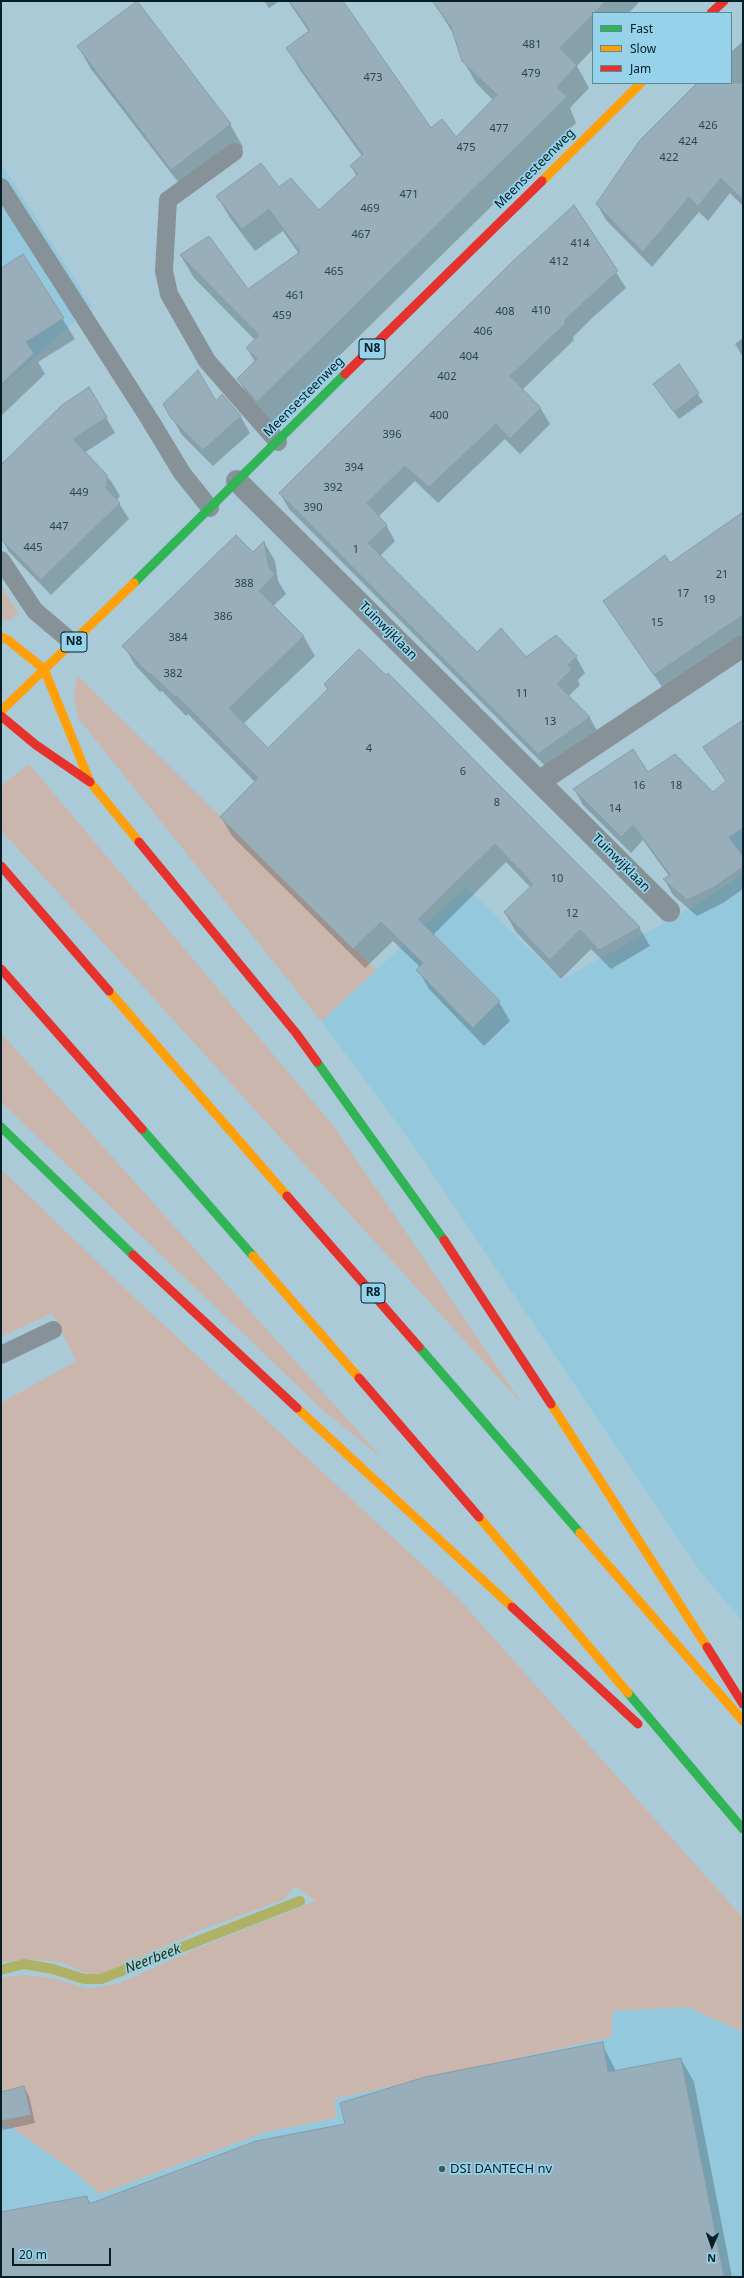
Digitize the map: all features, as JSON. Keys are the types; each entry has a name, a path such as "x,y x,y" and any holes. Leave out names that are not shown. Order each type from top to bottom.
{"main road":[{"path":"713,12 724,1"},
{"name":"Meensesteenweg","path":"1,711 73,643 278,442 640,84"},
{"path":"1,637 8,640 44,669 90,782"},
{"path":"1,716 36,745 90,782 296,1032 451,1249 743,1704"},
{"name":"R8","path":"1,866 743,1721"},
{"path":"1,970 407,1432 743,1829"},
{"path":"1,1126 123,1246 643,1729"},
{"path":"655,1740 708,1789"}],"street":[{"name":"Tuinwijklaan","path":"237,481 669,911"},
{"path":"540,781 743,646"}],"lane":[{"path":"234,152 168,200 164,271 169,294 207,361 278,442"},
{"path":"1,187 150,420 182,473 210,508"},
{"path":"1,560 36,611 73,643"},
{"path":"1,1355 53,1330"}],"shaded area":[{"path":"1,163 92,307 1,387"},
{"path":"1,585 19,614 8,621 1,620"},
{"path":"77,675 376,970 321,1021 78,718 74,696"},
{"path":"29,764 335,1128 523,1405 1,830 1,786"},
{"path":"743,828 743,856 729,838"},
{"path":"743,874 743,1622 700,1571 411,1142 321,1021 466,887 561,980 684,912"},
{"path":"1,1033 382,1458 323,1410 1,1102"},
{"path":"1,1169 137,1300 457,1597 743,1918 743,2032 687,2007 613,2011 611,2037 334,2099 337,2118 266,2132 100,2194 75,2172 11,2127 1,2125 1,1978 23,1975 52,1978 89,1989 120,1983 198,1948 316,1901 295,1886 284,1899 203,1929 100,1975 88,1974 60,1962 28,1959 1,1962 1,1403 76,1361 52,1313 1,1337"},
{"name":"DSI DANTECH nv","path":"687,2007 743,2032 743,2277 1,2277 1,2125 11,2127 75,2172 100,2194 266,2132 337,2118 334,2099 611,2037 613,2011"}],"building":[{"path":"137,1 231,124 171,170 77,46"},
{"path":"289,1 343,1 431,128 442,119 456,137 497,95 462,61 451,27 432,1 606,1 595,12 592,12 592,15 560,48 577,65 557,87 567,97 257,402 237,379 257,359 246,348 259,335 180,255 209,236 248,289 300,252 269,209 242,229 216,196 261,163 279,187 291,178 319,210 358,174 350,166 363,154 286,48 310,30"},
{"path":"743,83 743,200 721,178 698,206 689,197 643,252 596,204 640,140 696,84"},
{"path":"574,205 618,271 564,321 566,323 510,376 541,408 510,439 496,424 429,487 405,466 367,503 387,525 368,543 477,652 501,628 526,657 556,635 577,656 568,665 572,669 557,684 590,717 538,754 279,493 513,261"},
{"path":"23,254 64,318 26,342 34,353 1,385 1,268"},
{"path":"679,364 699,393 674,412 653,384"},
{"path":"198,370 216,401 222,394 241,416 203,450 171,418 163,404"},
{"path":"89,387 107,417 73,439 107,475 107,485 105,487 120,503 41,580 1,539 1,465 62,405"},
{"path":"743,512 743,615 654,675 603,601 665,555 670,563"},
{"path":"236,535 253,552 264,541 269,568 275,574 259,591 304,636 229,708 268,748 328,689 324,684 359,649 386,675 388,673 640,927 599,950 580,930 550,960 504,912 533,884 495,844 418,919 500,1001 473,1028 416,970 423,963 381,922 353,949 220,817 258,778 176,695 175,697 150,673 149,674 122,646"},
{"path":"743,720 743,828 729,837 743,856 743,867 714,887 687,900 663,879 670,875 633,825 621,837 573,789 633,749 648,772 675,754 713,792 726,781 703,747"},
{"name":"DSI DANTECH nv","path":"603,2042 608,2072 681,2058 724,2277 1,2277 1,2212 87,2196 89,2204 256,2141 345,2124 340,2103 425,2077"},
{"path":"24,2086 31,2115 1,2121 1,2092"}],"waterway":[{"name":"Neerbeek","path":"1,1970 24,1964 53,1969 84,1979 101,1979 300,1901"}],"traffic: fast":[{"path":"134,583 345,374"},
{"path":"317,1062 444,1240"},
{"path":"1,1127 133,1255"},
{"path":"142,1129 253,1256"},
{"path":"419,1347 580,1533"},
{"path":"628,1693 743,1829"}],"traffic: slow":[{"path":"542,181 640,84"},
{"path":"1,711 134,583"},
{"path":"1,637 8,640 44,669 90,782 139,842"},
{"path":"109,991 287,1196"},
{"path":"253,1256 359,1378"},
{"path":"551,1404 707,1647"},
{"path":"297,1408 512,1607"},
{"path":"479,1517 628,1693"},
{"path":"580,1533 743,1721"}],"traffic: jam":[{"path":"712,12 724,1"},
{"path":"345,374 542,181"},
{"path":"1,716 36,745 90,782"},
{"path":"139,842 296,1033 317,1062"},
{"path":"1,866 109,991"},
{"path":"1,969 142,1129"},
{"path":"287,1196 419,1347"},
{"path":"444,1240 551,1404"},
{"path":"133,1255 297,1408"},
{"path":"359,1378 479,1517"},
{"path":"512,1607 638,1724"},
{"path":"707,1647 743,1704"}],"place":[{"name":"DSI DANTECH nv","path":"442,2169"}]}
